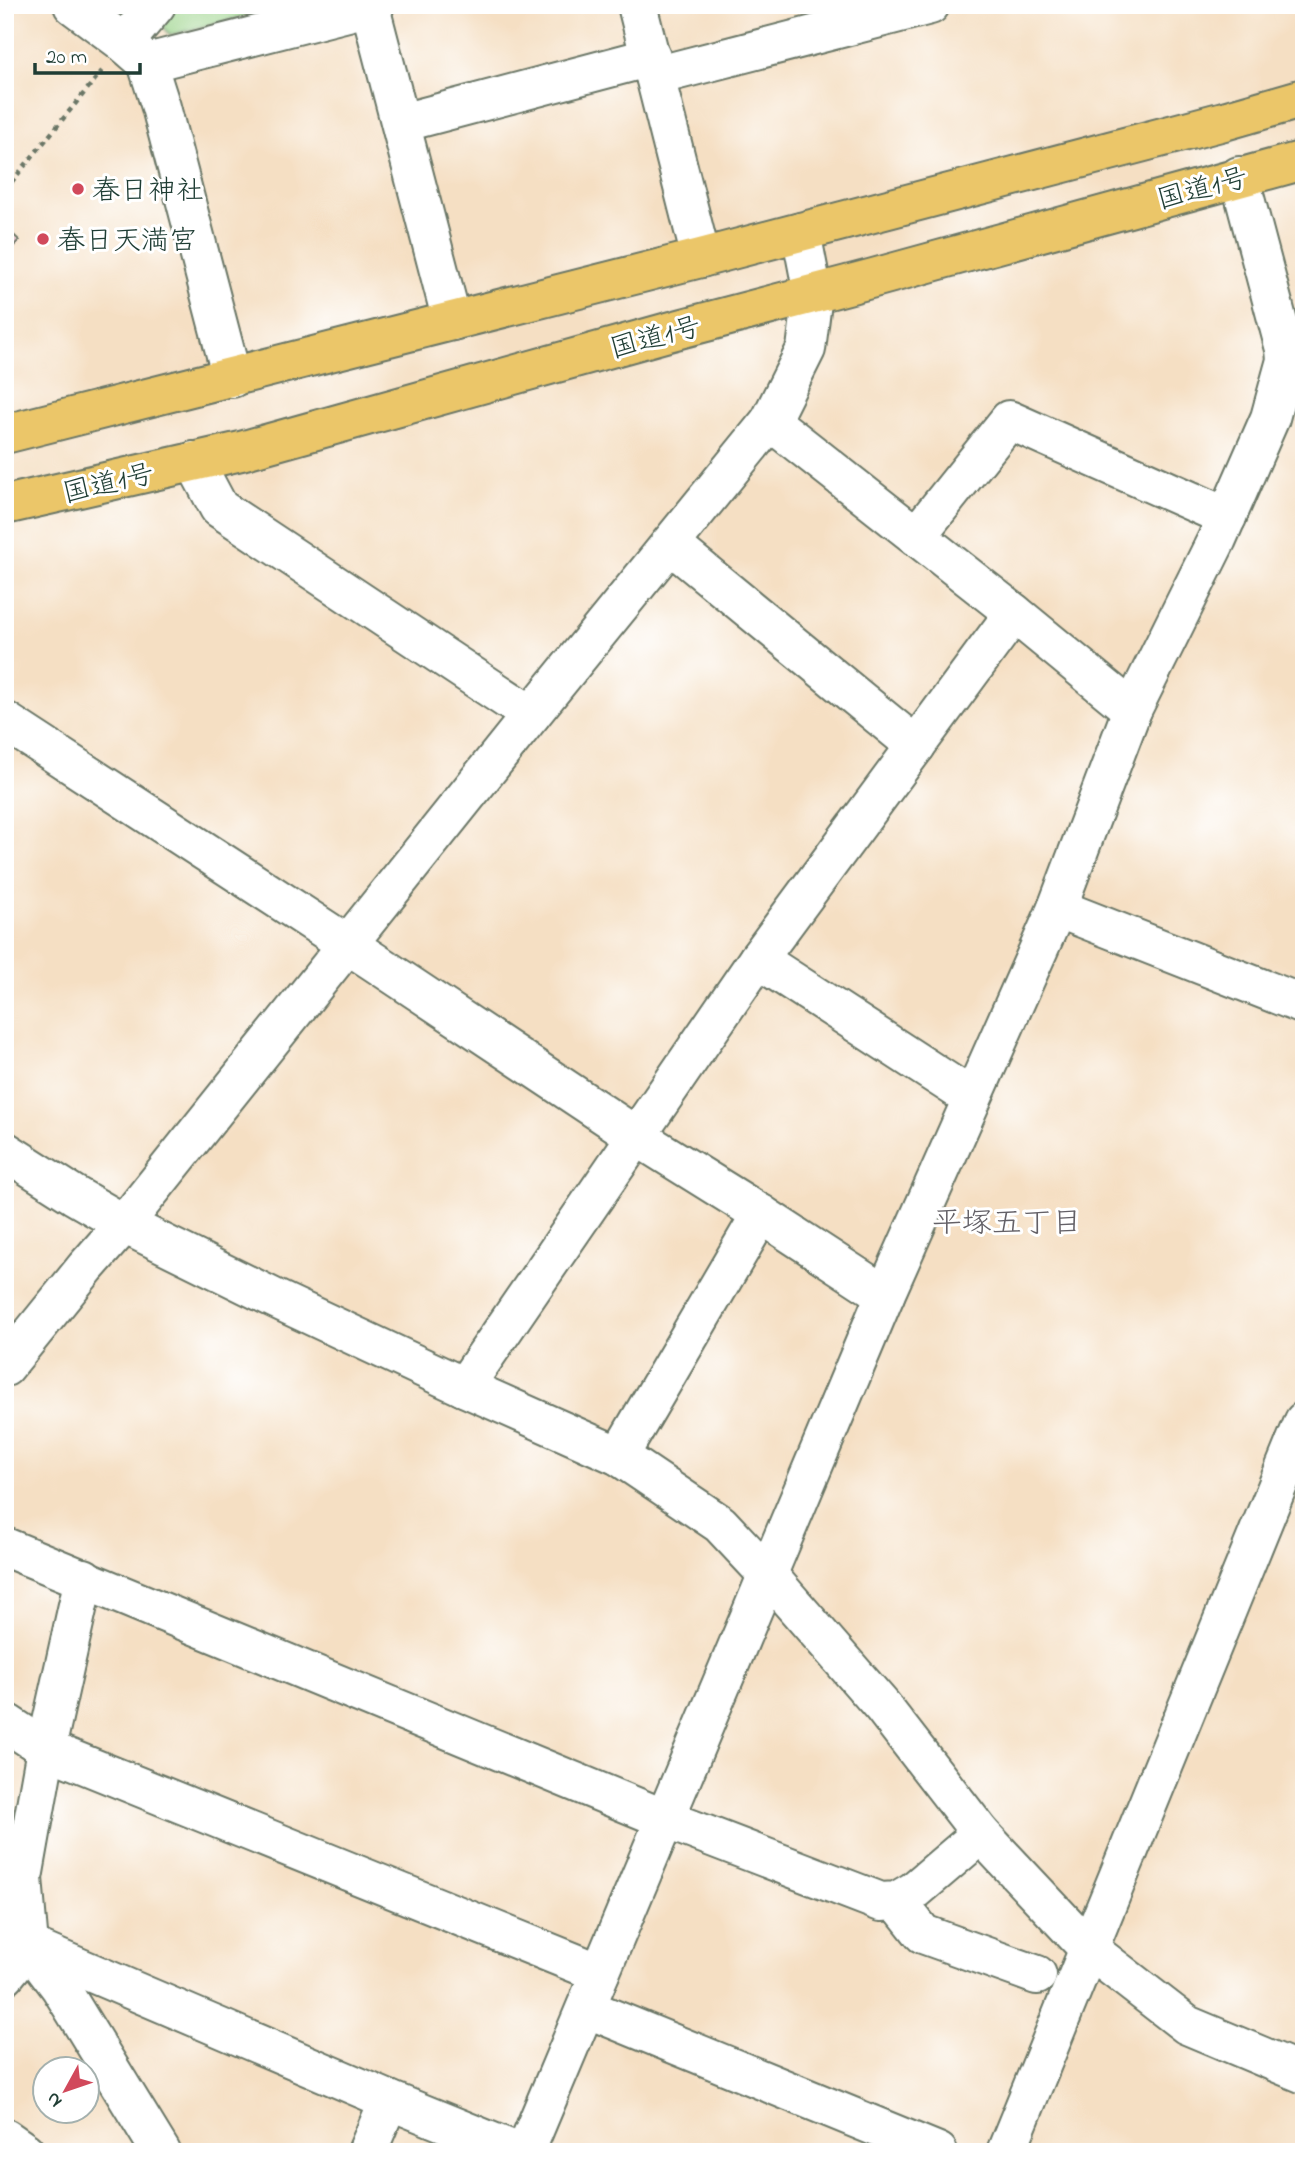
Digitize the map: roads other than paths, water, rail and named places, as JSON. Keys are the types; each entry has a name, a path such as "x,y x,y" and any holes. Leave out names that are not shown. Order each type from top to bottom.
{"highway":[{"name":"国道1号","path":"5,434 701,258 1304,98"},
{"name":"国道1号","path":"5,505 241,451 677,329 1304,160"}],"street":[{"path":"73,5 136,53 162,107 232,378"},
{"path":"136,53 156,5"},
{"path":"637,5 701,258"},
{"path":"401,123 930,5"},
{"path":"136,53 372,6 452,321"},
{"path":"525,2152 885,1294 1056,908 1132,710 1227,517 1295,363 1285,349 1239,176"},
{"path":"5,1367 124,1224 770,421 806,349 813,294 801,232"},
{"path":"917,536 1009,420 1227,517"},
{"path":"770,421 1014,613 1132,710"},
{"path":"194,461 219,508 531,715"},
{"path":"670,544 916,746"},
{"path":"464,1387 758,959 1014,613"},
{"path":"5,721 636,1136 885,1294"},
{"path":"1056,908 1304,1005"},
{"path":"758,959 972,1098"},
{"path":"5,1150 124,1224 278,1300 619,1456 720,1524 882,1706 981,1834 1088,1949 1187,2025 1304,2074"},
{"path":"619,1456 761,1214"},
{"path":"1006,2152 1304,1421"},
{"path":"5,1546 665,1819 881,1902 897,1900 914,1891 981,1834"},
{"path":"84,1578 46,1749 23,1878 29,1945 60,1987 161,2152"},
{"path":"5,1722 46,1749 600,1973"},
{"path":"897,1900 923,1934 1037,1975"},
{"path":"5,1975 29,1945"},
{"path":"29,1945 389,2100 517,2152"},
{"path":"586,2008 938,2152"},
{"path":"367,2152 389,2100"},
{"path":"5,2138 25,2152"}],"place":[{"name":"春日神社","path":"78,189"},
{"name":"春日天満宮","path":"43,239"}],"district":[{"name":"平塚五丁目","path":"1007,1222"}]}
